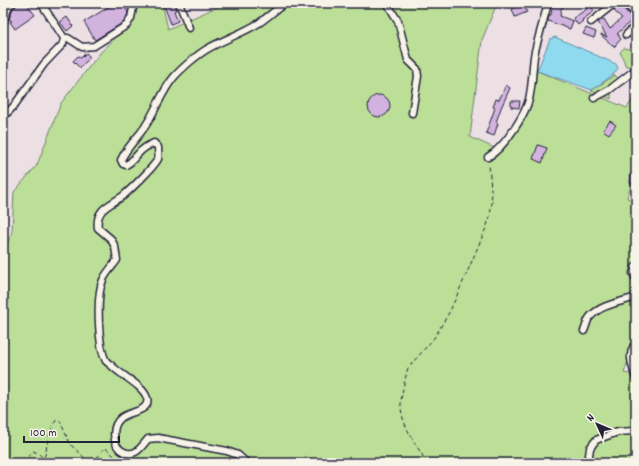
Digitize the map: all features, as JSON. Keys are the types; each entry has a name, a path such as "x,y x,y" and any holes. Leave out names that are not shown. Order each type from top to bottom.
{"street":[{"path":"3,24 9,5 13,3"},
{"path":"3,114 8,113 44,64 63,44 64,38 41,3"},
{"path":"64,38 68,38 82,47 94,46 127,25 131,18 134,3"},
{"path":"179,3 189,28"},
{"path":"247,463 238,455 227,450 158,438 148,439 137,452 131,454 123,452 118,448 114,440 115,428 120,419 128,414 141,410 146,405 147,399 144,393 135,384 106,361 103,351 98,320 99,299 103,280 117,260 116,247 111,239 98,228 97,221 100,213 107,206 124,195 152,168 159,158 158,147 154,144 138,153 131,163 126,165 123,164 122,160 125,152 147,123 174,78 186,65 208,49 260,23 280,6 286,3"},
{"path":"387,3 398,20 408,60 416,69 418,76 412,113"},
{"path":"488,158 506,142 526,109 530,95 535,52 548,3"},
{"path":"590,22 615,3"},
{"path":"625,3 636,14"},
{"path":"626,35 636,25"},
{"path":"594,98 609,90 636,70"},
{"path":"636,266 633,273 636,277"},
{"path":"584,331 590,317 600,309 617,302 636,297"},
{"path":"636,343 630,355 632,368 636,378"},
{"path":"588,463 590,448 596,440 618,432 636,432"}],"path":[{"path":"427,463 408,430 402,416 400,405 408,368 434,338 450,311 486,228 492,202 488,158"},
{"path":"26,463 33,451 43,458 45,455 49,434 56,420 60,421 70,444 88,462 94,463 103,449 107,449 122,463"}],"green space":[{"path":"137,3 162,3 168,29 226,3 490,3 495,8 482,40 470,137 501,151 527,106 537,71 627,108 636,94 636,168 627,198 636,202 636,337 624,373 636,375 636,463 3,463 3,253 12,232 14,192 37,165 61,103 100,53 128,26"},
{"path":"624,48 636,50 636,69 625,65 620,52"},
{"path":"615,75 621,81 611,94 611,99 591,91"}],"water":[{"path":"555,37 616,64 618,68 614,74 592,90 537,71 550,39"}],"building":[{"path":"17,3 26,3 35,15 15,29 10,22 12,21 9,19 13,8"},
{"path":"115,3 122,3 128,12 124,22 95,40 84,22"},
{"path":"163,3 173,3 178,21 171,24"},
{"path":"553,3 567,3 561,9 560,16 573,21 570,29 548,21 549,15 551,15"},
{"path":"583,3 589,3 594,11 578,25 573,18 587,9"},
{"path":"523,4 527,12 515,17 512,9"},
{"path":"618,7 621,9 623,8 633,19 617,34 621,39 614,47 601,35 607,37 598,22 604,19 610,29 622,18 614,11"},
{"path":"67,17 73,26 67,31 60,22"},
{"path":"586,28 596,32 594,38 583,34"},
{"path":"86,53 90,57 80,68 73,61 78,56 81,58"},
{"path":"506,85 510,88 496,122 498,123 494,136 486,133 495,108 493,107 496,99 499,100"},
{"path":"379,95 387,98 390,106 387,114 379,117 371,114 368,106 371,98"},
{"path":"511,101 520,101 519,108 511,107"},
{"path":"610,121 616,125 609,134 603,130"},
{"path":"538,145 547,148 542,163 533,159"},
{"path":"631,173 636,174 636,184 630,183"}]}
